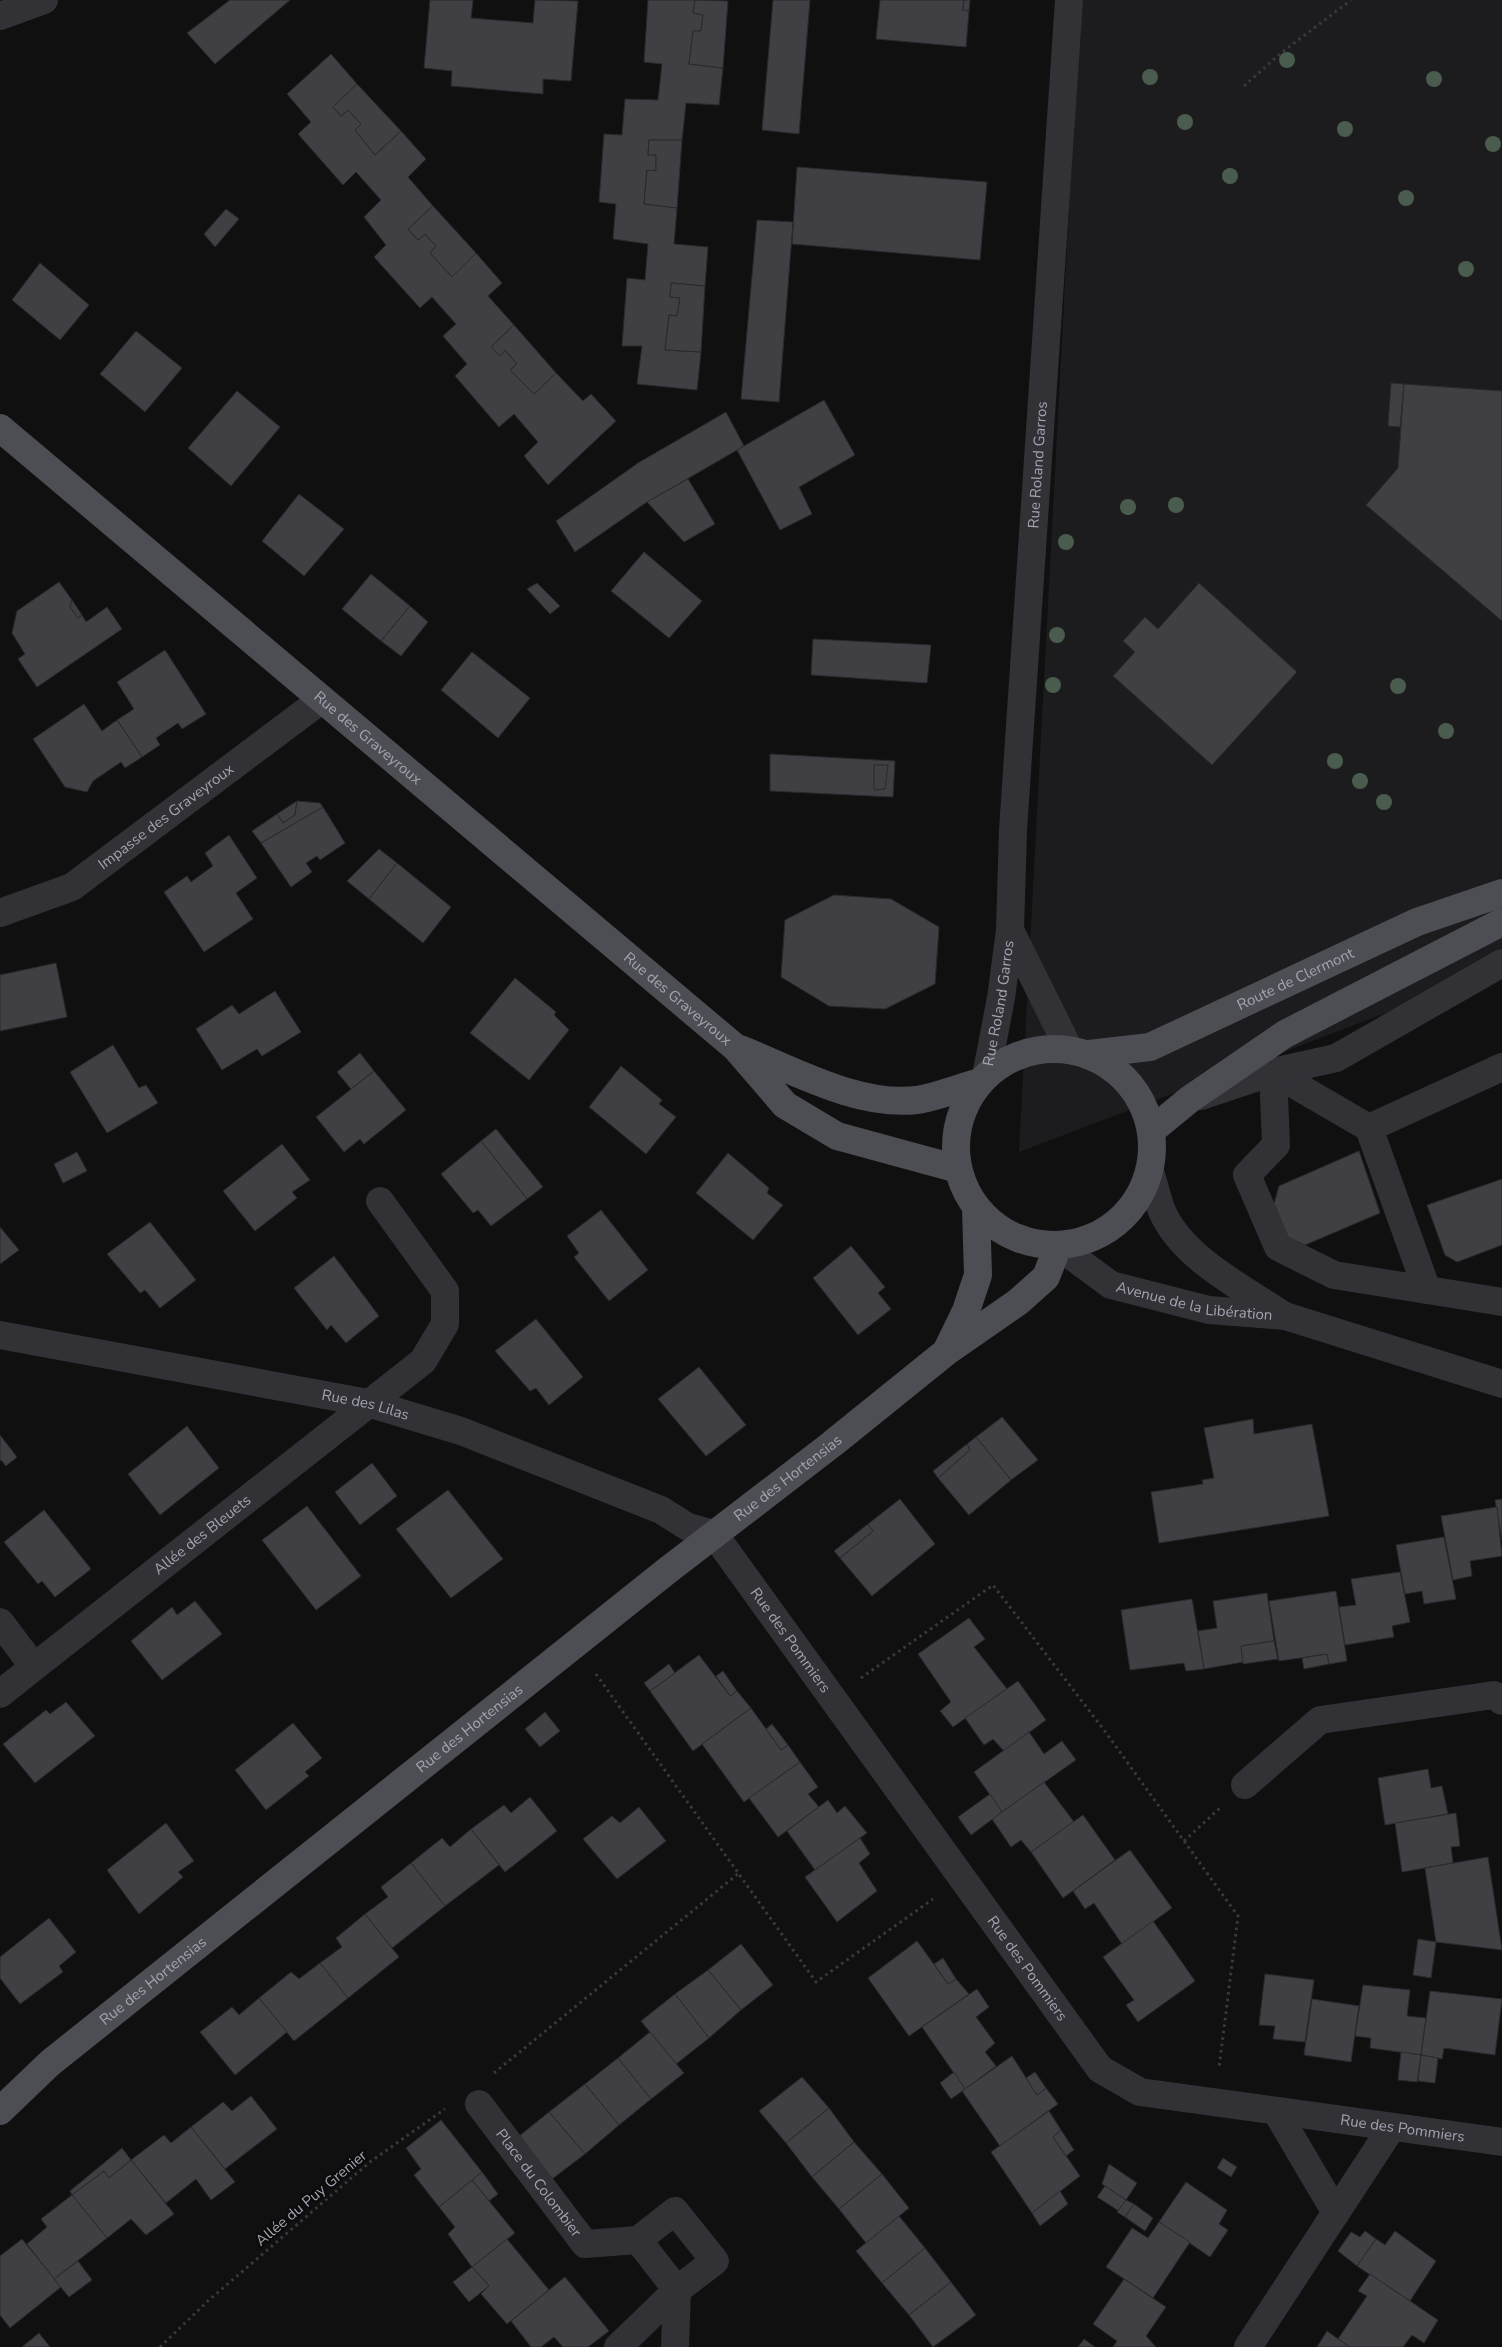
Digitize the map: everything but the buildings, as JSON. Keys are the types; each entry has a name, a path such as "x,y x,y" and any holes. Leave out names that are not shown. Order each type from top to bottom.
{"main road":[{"name":"Rue des Graveyroux","path":"0,428 736,1048 785,1105 837,1136 958,1169"},
{"name":"Route de Clermont","path":"983,1079 1010,1058 1038,1050 1079,1052 1150,1047 1417,922 1502,893"},
{"path":"1151,1130 1190,1099 1285,1034 1502,922"},
{"name":"Rue des Graveyroux","path":"736,1048 846,1092 884,1100 917,1100 983,1079"},
{"path":"983,1079 963,1108 956,1138 958,1169 965,1189 976,1208 998,1229 1027,1242 1058,1246 1089,1240 1117,1224 1137,1200 1150,1170 1152,1151 1151,1130 1140,1098 1118,1072 1079,1052"},
{"name":"Rue des Hortensias","path":"946,1352 966,1311 978,1275 976,1208"},
{"name":"Rue des Hortensias","path":"0,2111 50,2063 575,1644 832,1444 946,1352 1018,1302 1046,1277 1058,1246"}],"street":[{"path":"0,16 44,0"},
{"name":"Rue Roland Garros","path":"983,1079 1001,998 1010,930 1014,830 1070,0"},
{"name":"Impasse des Graveyroux","path":"0,913 72,887 321,700"},
{"name":"Rue Roland Garros","path":"1010,930 1079,1052"},
{"path":"1190,1099 1273,1072 1336,1058 1502,963"},
{"path":"1369,1128 1502,1067"},
{"path":"1273,1072 1369,1128 1426,1290"},
{"path":"1273,1072 1276,1145 1247,1175 1278,1247 1334,1275 1502,1302"},
{"name":"Avenue de la Libération","path":"1150,1170 1162,1211 1168,1222 1198,1259 1285,1316"},
{"name":"Allée des Bleuets","path":"0,1694 423,1361 445,1324 446,1291 380,1201"},
{"name":"Avenue de la Libération","path":"1058,1246 1111,1285 1209,1310 1285,1316 1502,1384"},
{"name":"Rue des Lilas","path":"0,1335 368,1403 461,1431 661,1510 688,1527 714,1534"},
{"name":"Rue des Pommiers","path":"714,1534 1100,2069 1140,2092 1502,2142"},
{"path":"0,1622 34,1667"},
{"path":"1245,1785 1320,1720 1494,1695 1502,1701"},
{"name":"Place du Colombier","path":"476,2097 585,2244 638,2240"},
{"path":"1276,2111 1336,2213"},
{"path":"1248,2347 1392,2127"},
{"path":"618,2347 677,2290 715,2261 675,2211 638,2240 677,2290 675,2347"}],"path":[{"path":"1244,86 1281,53 1350,0"},
{"path":"832,1699 994,1585 1104,1730 1238,1916 1215,2102"},
{"path":"575,1644 816,1982 962,1879"},
{"path":"1184,1841 1245,1785"},
{"name":"Allée du Puy Grenier","path":"160,2347 224,2287 370,2162 476,2097 739,1873"}],"shaded area":[{"path":"1080,0 1502,0 1502,969 1019,1152"}]}
